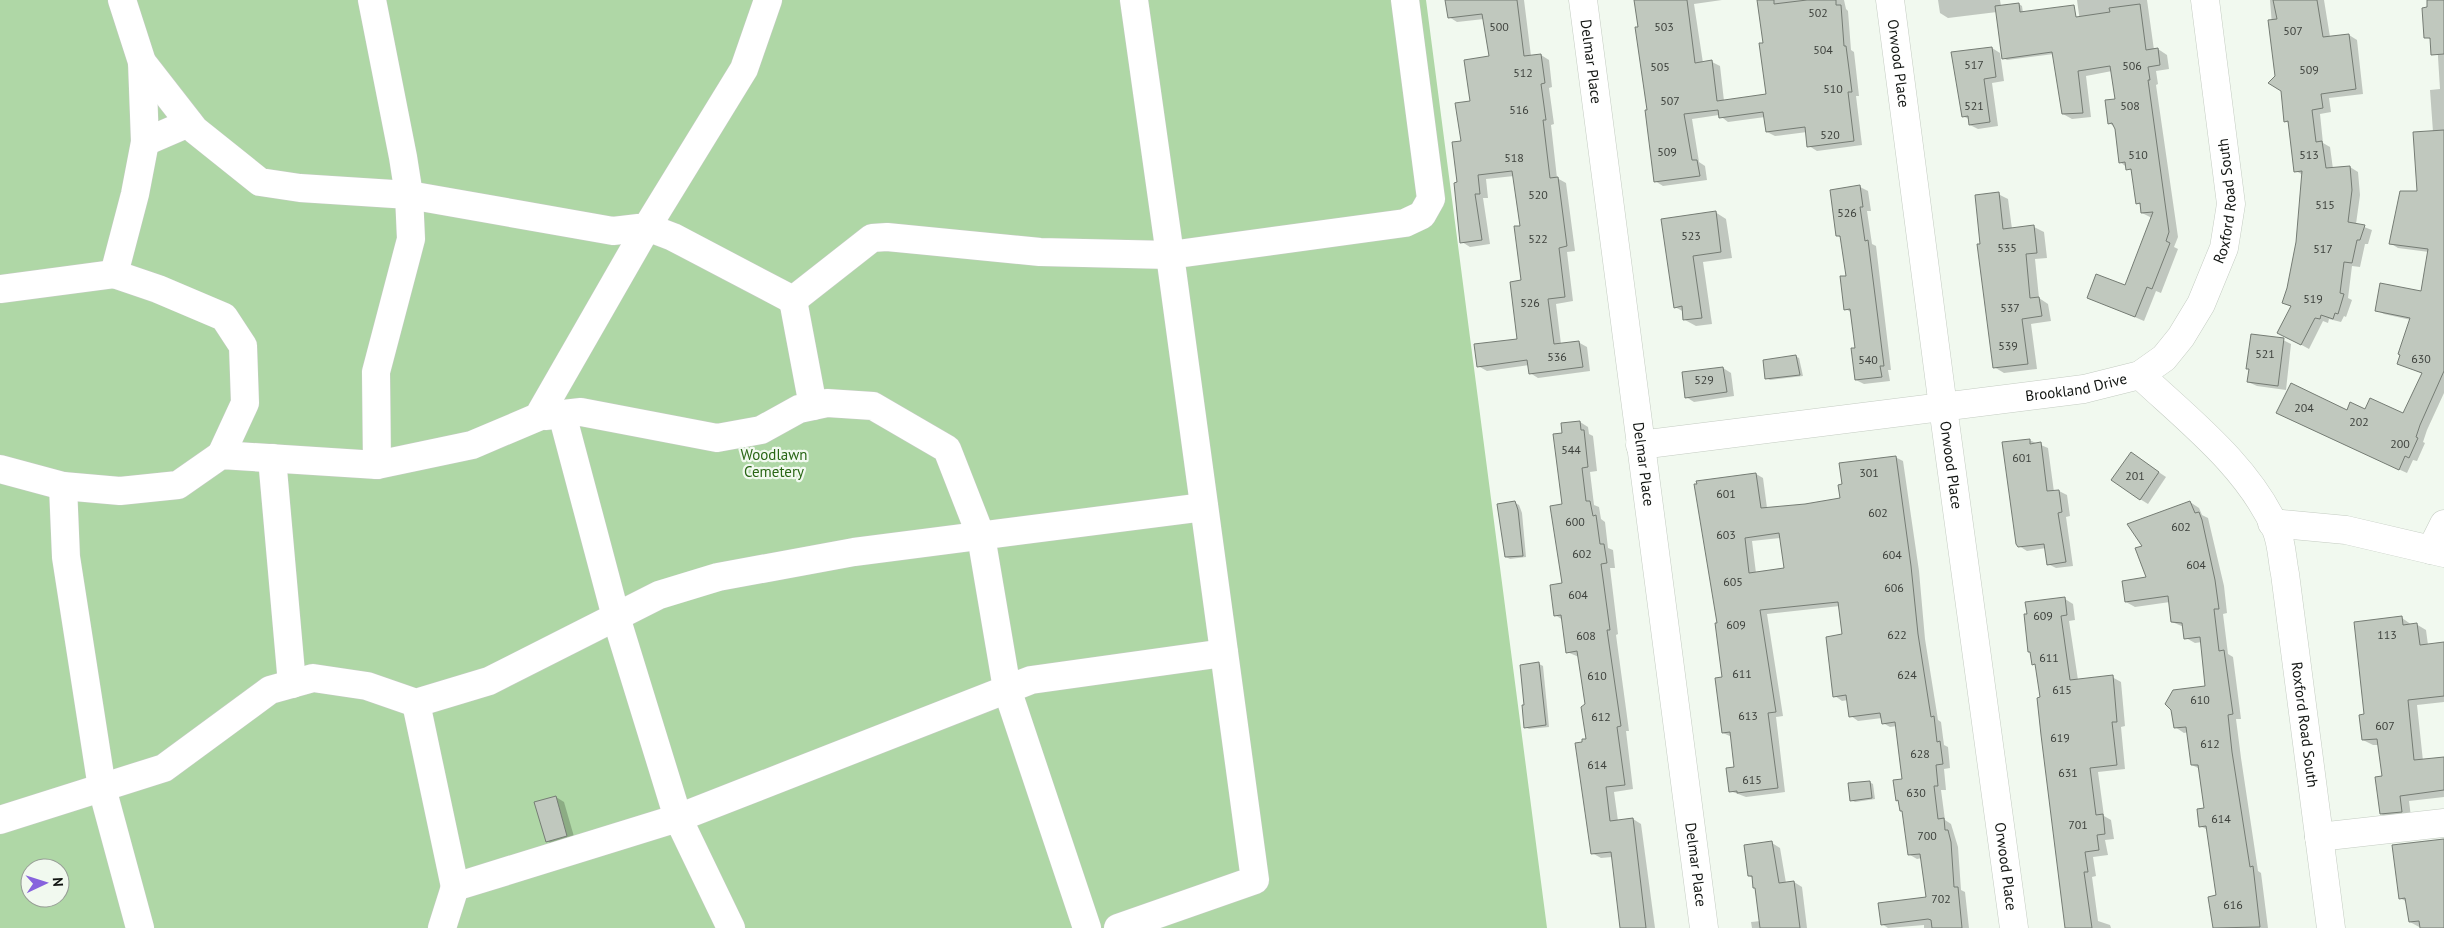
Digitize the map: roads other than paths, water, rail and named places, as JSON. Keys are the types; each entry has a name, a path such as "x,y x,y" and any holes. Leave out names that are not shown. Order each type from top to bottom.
{"street":[{"path":"114,274 135,194 145,142 142,62 122,0"},
{"path":"372,0 409,195 411,239 376,372 377,465"},
{"path":"731,928 678,818 616,617 550,415 647,228 744,70 768,0"},
{"path":"1118,928 1255,880 1134,0"},
{"path":"793,300 872,238 887,237 1040,252 1170,255 1405,223 1422,215 1431,199 1405,0"},
{"name":"Delmar Place","path":"1583,0 1704,928"},
{"name":"Orwood Place","path":"1890,0 2014,928"},
{"name":"Roxford Road South","path":"2140,375 2164,358 2181,337 2201,304 2224,248 2231,204 2205,0"},
{"path":"142,62 195,130 260,182 300,188 409,195 613,231 647,228 673,236 793,300"},
{"path":"145,142 189,123"},
{"path":"0,289 114,274 158,289 224,317 243,346 245,404 221,455 178,485 120,492 64,486 0,470"},
{"path":"793,300 813,406"},
{"name":"Brookland Drive","path":"1640,445 2084,389 2140,375 2211,442 2243,476 2262,501 2272,523"},
{"path":"221,455 377,465 472,445 550,415 581,412 717,438 761,430 799,409 813,406 828,403 873,406 947,449 981,536 1008,689 1087,928"},
{"path":"272,458 292,684"},
{"path":"64,486 66,557 102,788 140,928"},
{"path":"0,820 164,768 270,690 313,678 358,685 416,703 488,681 659,595 718,577 854,552 1204,507"},
{"path":"2272,523 2346,530 2438,552 2444,524"},
{"name":"Roxford Road South","path":"2272,523 2277,531 2285,574 2331,928"},
{"path":"455,887 678,818 1031,680 1224,654"},
{"path":"416,703 455,887 442,928"},
{"path":"2319,837 2444,823"}],"park label":[{"name":"Woodlawn Cemetery","path":"774,464"}]}
